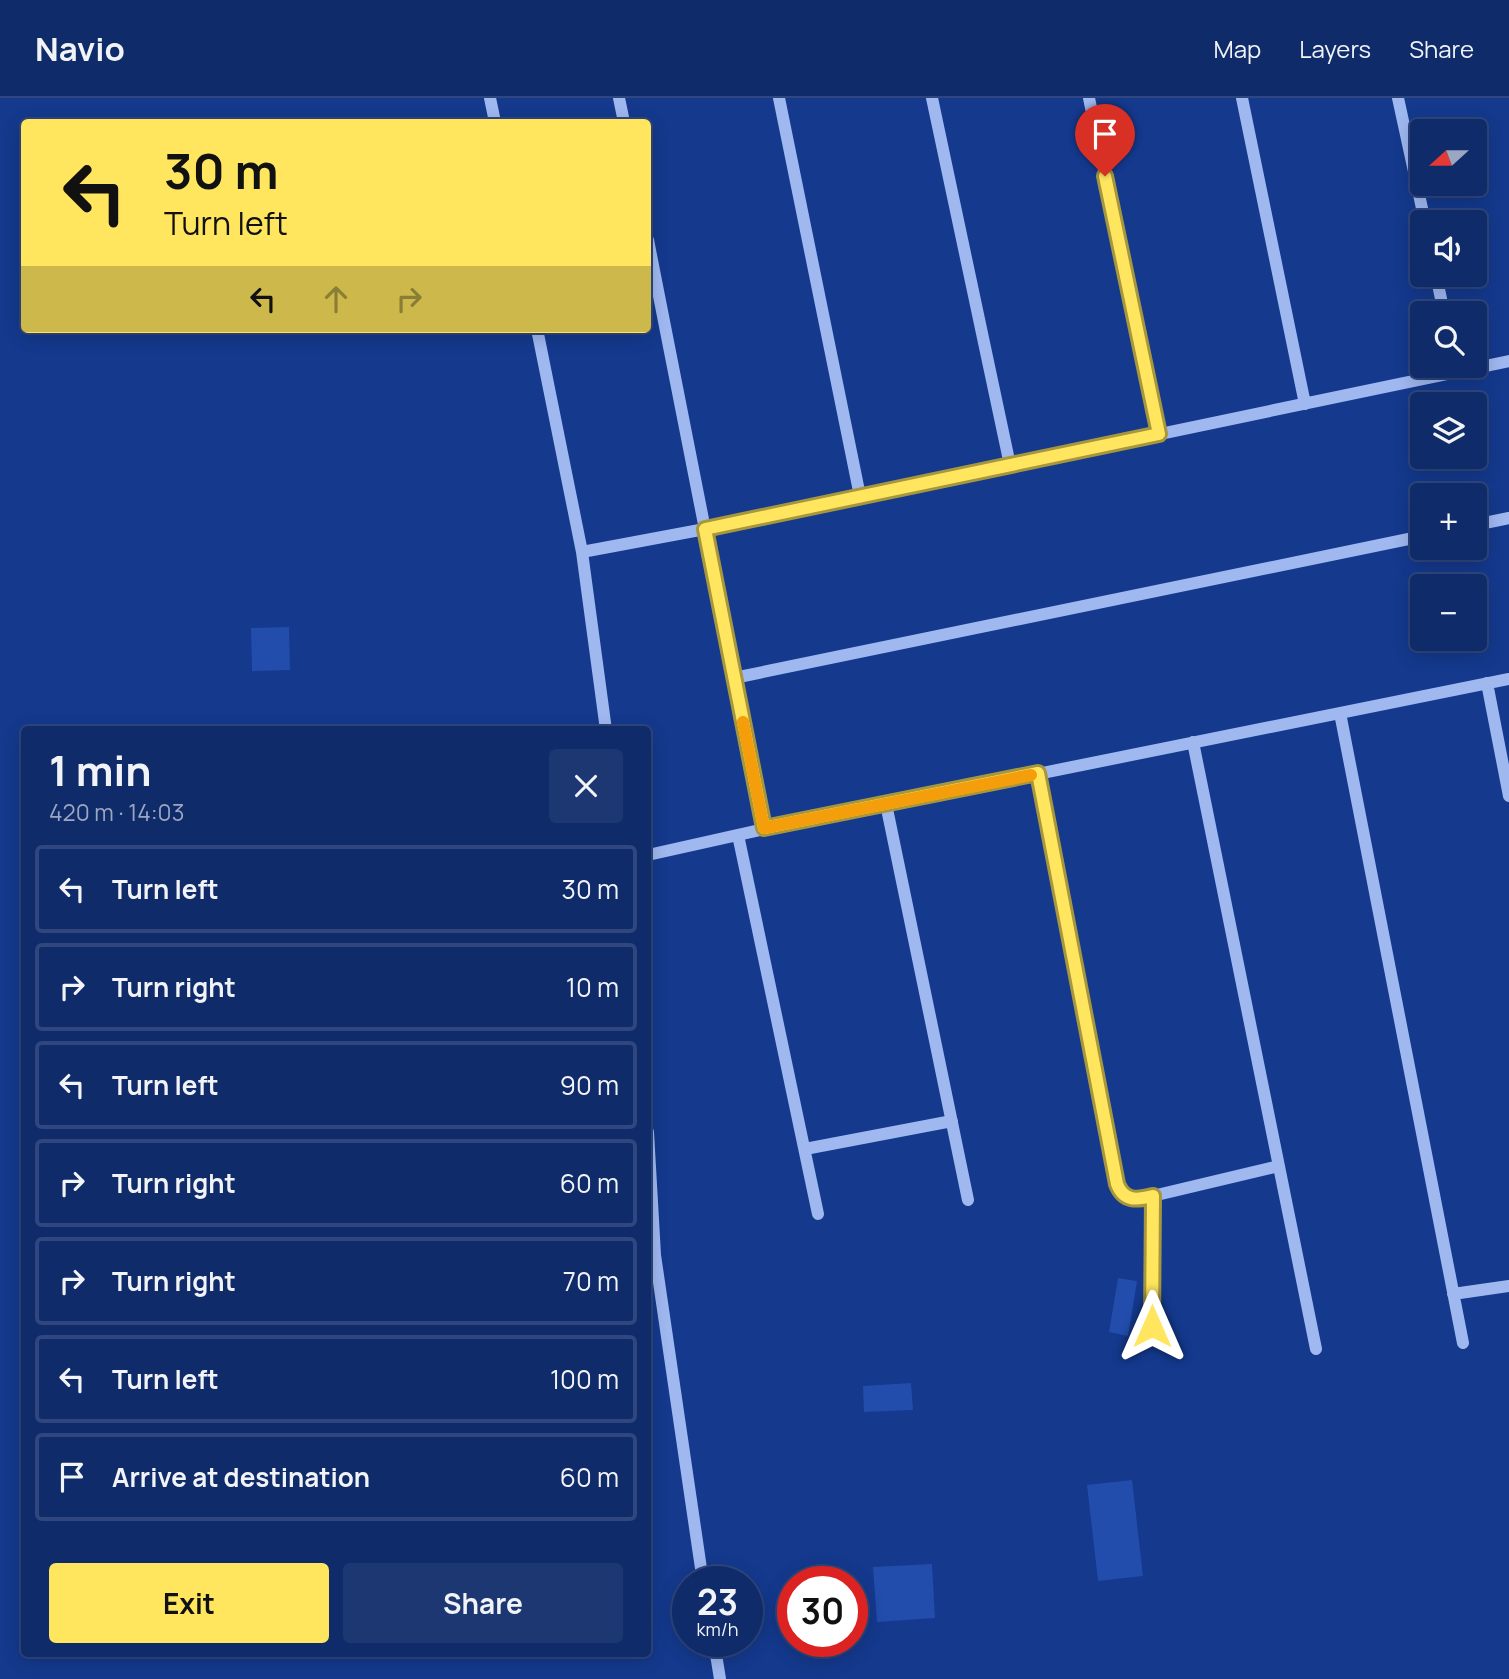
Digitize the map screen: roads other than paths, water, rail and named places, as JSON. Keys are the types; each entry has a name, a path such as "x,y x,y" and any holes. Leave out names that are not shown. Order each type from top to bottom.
{"street":[{"path":"490,98 494,119"},
{"path":"619,98 623,119"},
{"path":"779,98 860,496"},
{"path":"932,98 1010,465"},
{"path":"1089,98 1159,434"},
{"path":"1242,98 1305,404"},
{"path":"1398,98 1421,210"},
{"path":"651,255 764,828"},
{"path":"538,333 582,552 605,726"},
{"path":"1487,364 1509,361"},
{"path":"582,552 705,529 1305,404 1416,378"},
{"path":"1487,523 1509,518"},
{"path":"734,678 1410,539"},
{"path":"651,854 764,828 1509,679"},
{"path":"1488,683 1509,796"},
{"path":"1340,713 1463,1343"},
{"path":"1193,742 1316,1349"},
{"path":"1038,773 1120,1191 1132,1199 1153,1196 1279,1166"},
{"path":"886,804 968,1200"},
{"path":"738,835 818,1214"},
{"path":"805,1149 952,1121"},
{"path":"651,1185 655,1255 701,1566"},
{"path":"1152,1326 1153,1196"},
{"path":"1453,1294 1509,1286"},
{"path":"716,1657 720,1679"}]}
